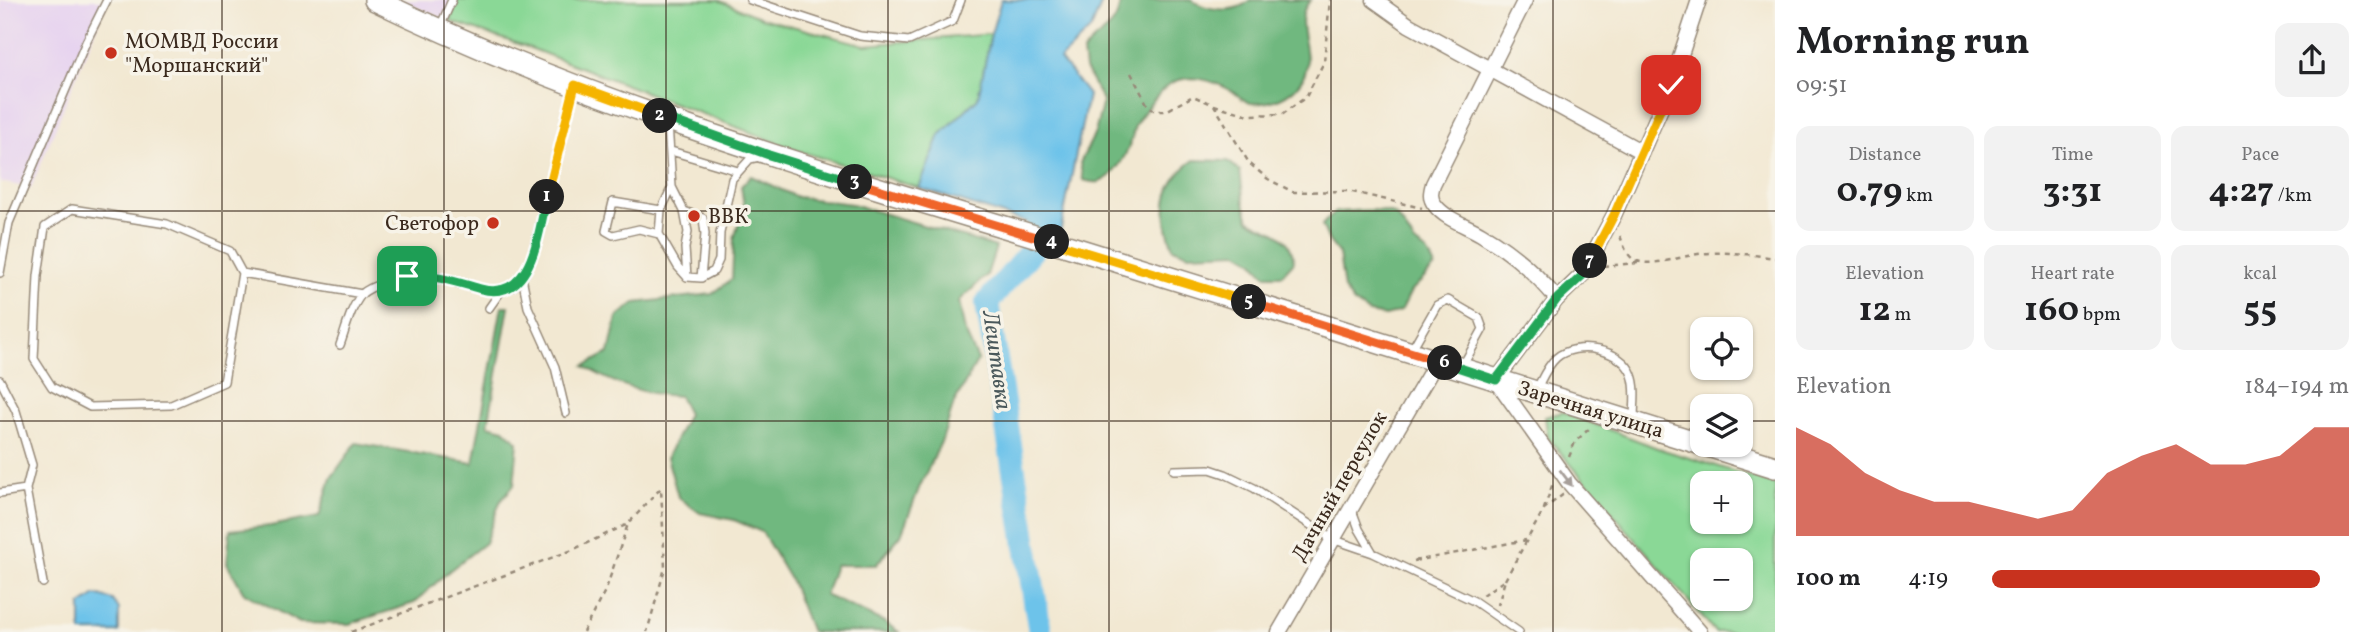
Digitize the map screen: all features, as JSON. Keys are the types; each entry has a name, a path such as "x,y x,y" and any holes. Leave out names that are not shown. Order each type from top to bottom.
{"main road":[{"name":"Заречная улица","path":"375,0 438,30 575,85 769,155 1247,301 1775,467"}],"street":[{"path":"1374,0 1409,25 1642,152"},
{"path":"1525,0 1430,194 1433,203 1445,215 1483,235 1539,277 1557,299"},
{"path":"1699,0 1671,85 1614,215 1583,275 1557,299 1496,380 1573,487 1700,632"},
{"name":"Дачный переулок","path":"1279,632 1350,506 1437,361"},
{"path":"1526,423 1534,392"}],"lane":[{"path":"0,273 9,223 86,42 107,0"},
{"path":"438,30 452,0"},
{"path":"750,0 860,36 909,41 953,21 961,0"},
{"path":"340,345 353,309 362,294 388,282 407,276 424,275 442,277 485,290 501,291 513,286 523,277 532,257 575,85"},
{"path":"667,119 672,187 684,211 688,232 685,248 687,277"},
{"path":"671,151 738,171"},
{"path":"672,187 661,210 659,234 687,277 701,278 714,271 719,260 720,233 732,179 750,159 769,155"},
{"path":"659,234 639,229 613,235 606,231 613,201 661,210"},
{"path":"72,209 167,224 230,251 242,273 224,382 171,405 90,407 52,387 33,359 38,276 45,227 72,209"},
{"path":"684,211 703,218 705,234 701,278"},
{"path":"242,273 362,294"},
{"path":"523,277 528,307 555,367 566,413"},
{"path":"489,308 501,291"},
{"path":"1410,352 1437,305 1448,300 1479,318 1483,329 1461,369"},
{"path":"1534,392 1557,357 1567,351 1578,349 1601,352 1618,358 1632,375 1635,386 1634,423"},
{"path":"0,380 16,411 32,465 26,489 43,583"},
{"path":"1174,470 1210,469 1225,474 1254,488 1332,540 1373,553 1474,601 1520,632"},
{"path":"0,494 26,489"},
{"path":"1350,506 1373,553"}],"path":[{"path":"1131,73 1147,104 1155,111 1166,111 1193,96 1248,115 1283,114 1306,97 1324,62 1330,0"},
{"path":"1214,105 1249,163 1268,179 1293,192 1348,191 1445,215"},
{"path":"1614,215 1626,250 1633,260 1645,263"},
{"path":"1583,275 1599,267 1698,254 1735,252 1775,258"},
{"path":"1568,461 1575,442 1592,426 1594,418"},
{"path":"1496,614 1504,580 1544,509 1550,486 1559,476"},
{"path":"1544,509 1573,487"},
{"path":"351,632 570,551 628,524 661,488 665,568 647,632"},
{"path":"583,632 606,589 628,524"},
{"path":"1397,564 1526,540"},
{"path":"1474,601 1504,580"}],"shaded area":[{"path":"0,0 107,0 31,188 0,182"},
{"path":"400,0 458,0 449,21"}],"green space":[{"path":"458,0 718,0 761,18 865,45 991,34 978,98 940,135 919,188 799,151 530,48 449,21"},
{"path":"1121,0 1191,0 1205,6 1229,9 1244,5 1250,0 1311,0 1304,10 1302,20 1307,54 1303,77 1286,95 1269,102 1257,103 1246,101 1209,81 1192,78 1176,81 1165,88 1141,117 1115,171 1099,182 1083,180 1080,163 1095,133 1103,101 1085,69 1083,52 1112,25"},
{"path":"1194,160 1228,161 1240,171 1249,220 1279,235 1292,252 1294,262 1282,275 1265,275 1254,262 1239,252 1189,254 1173,248 1166,223 1167,200 1175,179"},
{"path":"751,176 797,197 852,204 996,247 987,275 959,301 965,332 978,360 954,403 942,440 901,535 876,565 835,565 825,595 884,622 899,632 811,632 791,581 762,532 734,520 700,513 678,497 667,457 688,414 679,396 630,387 584,366 609,353 617,317 635,303 712,294 732,279 734,239 744,206 741,186"},
{"path":"1386,211 1397,217 1414,242 1427,252 1435,267 1411,291 1401,311 1386,316 1369,313 1354,303 1344,289 1339,254 1322,225 1334,212"},
{"path":"502,306 509,306 488,425 504,429 518,442 514,485 500,502 485,543 414,603 349,624 300,623 244,593 227,563 230,530 319,517 331,478 356,443 473,463"},
{"path":"1563,412 1660,449 1732,471 1690,471 1690,534 1753,534 1753,477 1775,484 1775,632 1715,632 1697,611 1753,611 1753,548 1690,548 1690,603 1548,438 1545,417"}],"water":[{"path":"1001,0 1103,0 1091,29 1060,59 1088,95 1060,233 919,188 940,135 978,98"},
{"path":"96,595 113,600 119,609 119,632 81,632 81,605"}],"waterway":[{"name":"Лештавка","path":"1040,632 987,303 1034,248 1042,214"}],"place":[{"name":"МОМВД России \"Моршанский\"","path":"111,53"},
{"name":"ВВК","path":"694,216"},
{"name":"Светофор","path":"493,223"}],"route":[{"path":"407,276 442,277 485,290 501,291 513,286 523,277 532,257 575,85 769,155 1496,380 1557,299 1583,275 1614,215 1671,85"}]}
